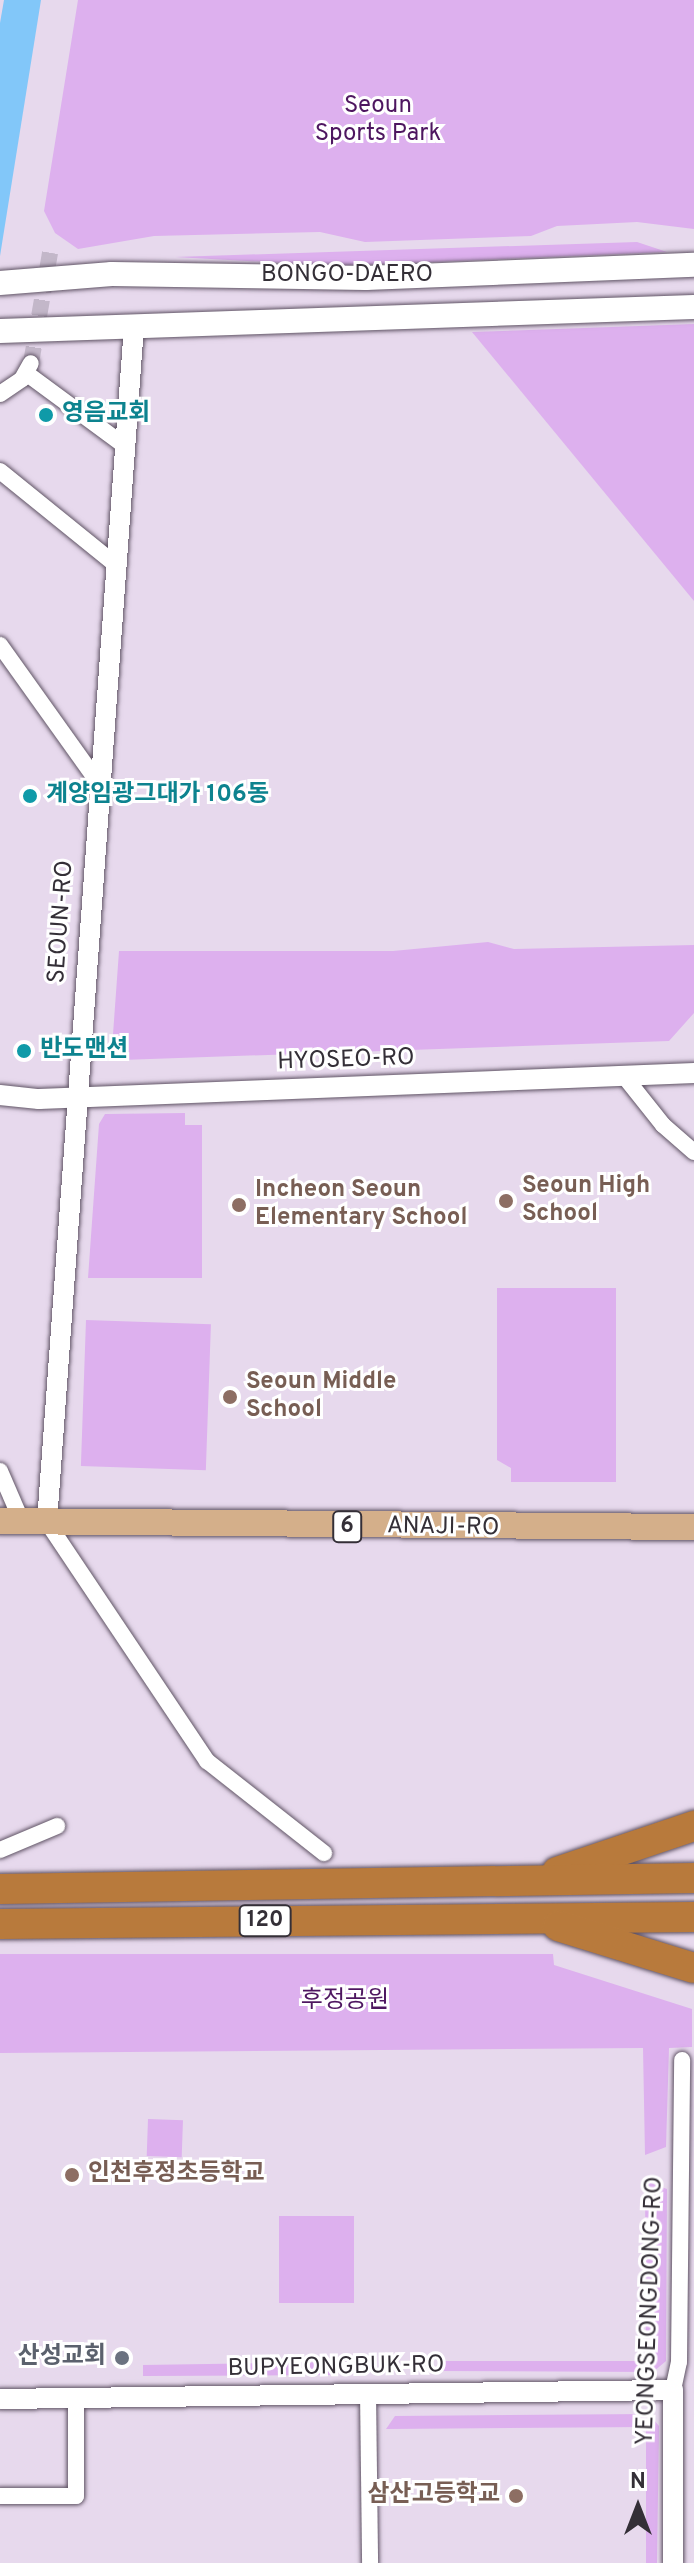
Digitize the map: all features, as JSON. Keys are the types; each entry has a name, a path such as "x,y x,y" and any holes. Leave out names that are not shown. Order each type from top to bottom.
{"highway":[{"name":"120","path":"529,1881 694,1826"},
{"name":"120","path":"0,1889 694,1878"},
{"name":"120","path":"530,1917 694,1968"},
{"name":"120","path":"0,1924 694,1917"}],"main road":[{"name":"BONGO-DAERO","path":"11,283 112,274 366,278 694,265"},
{"name":"BONGO-DAERO","path":"7,331 694,307"},
{"name":"ANAJI-RO","path":"23,1522 694,1527"}],"street":[{"name":"SEOUN-RO","path":"23,1522 74,1098 134,327"},
{"path":"0,394 28,368 125,446"},
{"path":"0,471 116,565"},
{"path":"0,645 99,784"},
{"name":"HYOSEO-RO","path":"0,1095 74,1098 694,1073"},
{"path":"624,1076 663,1125 694,1152"},
{"path":"0,1471 23,1522 207,1761 324,1853"},
{"path":"0,1850 57,1826"},
{"name":"YEONGSEONGDONG-RO","path":"673,2563 673,2390 679,2362 682,2060"},
{"name":"BUPYEONGBUK-RO","path":"0,2399 673,2390"},
{"path":"368,2392 370,2563"},
{"path":"0,2496 76,2496 76,2400"}],"green space":[{"name":"Seoun Sports Park","path":"78,0 694,0 694,229 637,222 557,226 531,236 365,242 320,232 154,236 78,249 55,233 44,211"},
{"path":"637,242 667,252 340,266 175,257"},
{"path":"694,324 694,601 472,332"},
{"path":"488,942 514,949 694,945 694,1013 669,1041 122,1060 112,1048 119,951 393,951"},
{"path":"185,1113 185,1125 202,1125 202,1278 88,1278 99,1124 105,1114"},
{"path":"497,1288 616,1288 616,1482 511,1482 511,1468 497,1460"},
{"path":"86,1320 211,1324 206,1470 81,1466"},
{"name":"후정공원","path":"0,1954 553,1954 554,1965 692,2009 692,2047 669,2048 666,2147 645,2155 643,2048 0,2053"},
{"path":"148,2119 183,2120 182,2157 147,2156"},
{"path":"645,2181 667,2189 666,2361 653,2372 438,2371 438,2361 646,2361"},
{"path":"279,2216 354,2216 354,2303 279,2303"},
{"path":"346,2362 335,2375 143,2376 143,2365"},
{"path":"649,2414 659,2426 657,2563 646,2563 646,2427 386,2429 395,2416"}],"water":[{"path":"4,0 41,0 0,256 0,23"}],"tunnel":[{"path":"31,363 50,253"}],"place":[{"name":"영음교회","path":"46,415"},
{"name":"계양임광그대가 106동","path":"30,796"},
{"name":"반도맨션","path":"24,1051"},
{"name":"Seoun High School","path":"506,1201"},
{"name":"Incheon Seoun Elementary School","path":"239,1205"},
{"name":"Seoun Middle School","path":"230,1397"},
{"name":"인천후정초등학교","path":"72,2175"},
{"name":"산성교회","path":"122,2358"},
{"name":"삼산고등학교","path":"516,2496"}]}
